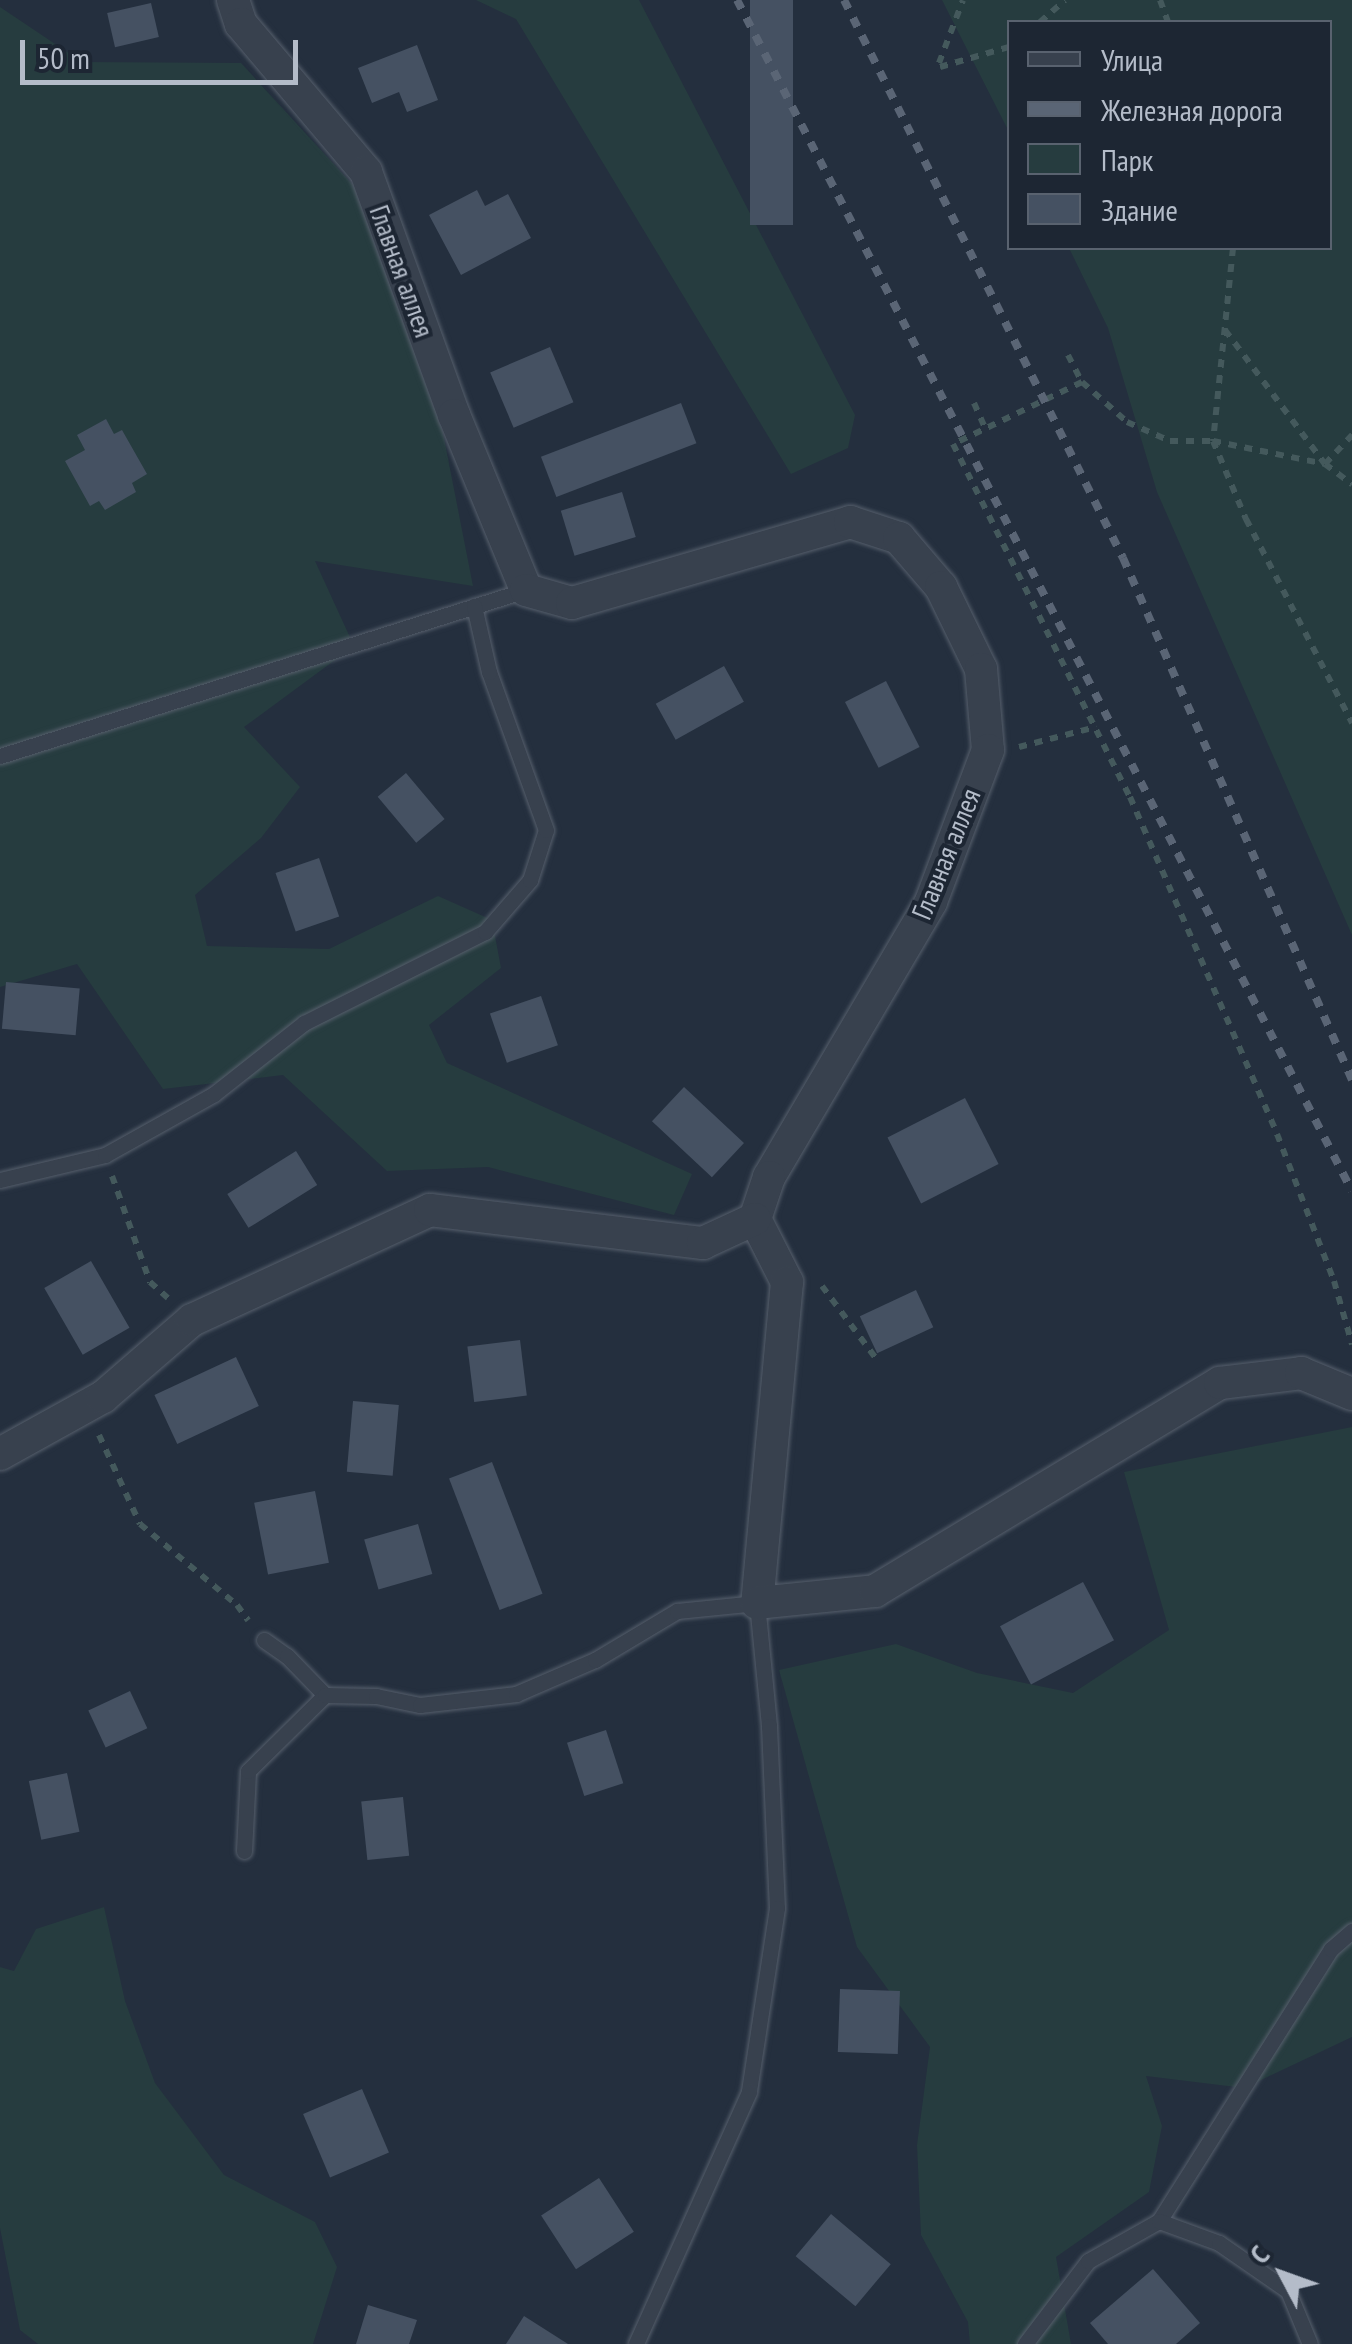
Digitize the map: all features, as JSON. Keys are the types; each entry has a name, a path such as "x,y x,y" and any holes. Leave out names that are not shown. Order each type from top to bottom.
{"street":[{"name":"Главная аллея","path":"233,0 241,24 366,172 454,415 526,590 572,603 850,522 899,538 942,587 981,670 988,750 931,902 769,1177 755,1219"},
{"path":"0,1454 103,1397 192,1320 430,1210 703,1244 755,1219 786,1282 757,1603 876,1591 1220,1383 1301,1373 1352,1394"}],"lane":[{"path":"0,756 526,590"},
{"path":"0,1180 105,1155 214,1094 304,1023 486,932 530,880 546,830 489,672 474,606"},
{"path":"264,1640 287,1656 325,1695 376,1696 420,1705 516,1694 596,1660 677,1612 757,1603 769,1726 777,1908 750,2092 636,2344"},
{"path":"244,1852 248,1771 325,1695"},
{"path":"1024,2344 1088,2261 1159,2221 1331,1949 1352,1932"},
{"path":"1159,2221 1219,2243 1288,2292 1310,2344"}],"path":[{"path":"963,0 939,65 1007,48"},
{"path":"1042,20 1065,0"},
{"path":"1234,250 1213,441 1246,519 1352,723"},
{"path":"1225,330 1325,464 1352,484"},
{"path":"1068,354 1082,382 1127,422 1170,441 1213,441 1325,464"},
{"path":"1082,382 953,444 1096,727 1277,1134 1334,1281 1352,1344"},
{"path":"974,403 985,428"},
{"path":"1325,464 1352,434"},
{"path":"988,750 1032,746 1096,727"},
{"path":"105,1155 150,1282 192,1320"},
{"path":"786,1282 822,1285 876,1357"},
{"path":"85,1407 140,1524 237,1605 264,1640"}],"green space":[{"path":"476,0 639,0 855,415 848,448 791,474 516,19"},
{"path":"942,0 1352,0 1352,935 1157,492 1108,328 1070,250 1332,250 1332,20 1007,20 1007,128"},
{"path":"0,7 82,62 241,63 353,185 443,433 473,586 315,561 354,646 244,727 300,787 261,838 195,895 207,946 329,949 438,896 492,920 501,968 429,1025 447,1063 692,1174 674,1215 488,1167 387,1171 283,1075 163,1089 77,964 0,987"},
{"path":"1352,1427 1352,2037 1244,2088 1146,2076 1162,2126 1149,2192 1056,2257 1071,2344 970,2344 968,2322 921,2235 917,2145 930,2047 857,1947 779,1670 896,1644 977,1673 1073,1693 1169,1630 1124,1472"},
{"path":"104,1907 125,2001 155,2083 224,2175 315,2222 337,2267 313,2344 38,2344 20,2330 0,2228 0,1967 14,1971 36,1929"}],"building":[{"path":"750,0 793,0 793,225 750,225"},
{"path":"151,3 159,37 115,47 107,13"},
{"path":"417,45 438,100 407,112 399,92 372,103 358,68"},
{"path":"477,190 485,206 508,194 531,238 461,275 429,215"},
{"path":"550,347 573,402 514,428 490,372"},
{"path":"681,403 696,443 556,497 541,457"},
{"path":"106,419 114,434 122,430 147,474 132,483 136,492 105,510 99,501 90,506 65,461 85,450 77,435"},
{"path":"622,492 636,537 575,556 561,511"},
{"path":"724,666 744,702 676,740 656,704"},
{"path":"886,681 920,747 879,768 845,702"},
{"path":"406,773 445,819 416,843 378,797"},
{"path":"319,858 339,917 296,932 276,873"},
{"path":"6,982 80,988 76,1035 2,1029"},
{"path":"541,996 558,1045 507,1063 490,1014"},
{"path":"684,1087 744,1143 712,1177 652,1121"},
{"path":"965,1098 999,1164 921,1203 887,1137"},
{"path":"296,1151 317,1185 249,1228 227,1194"},
{"path":"91,1261 130,1328 83,1355 44,1288"},
{"path":"916,1290 933,1327 877,1353 860,1316"},
{"path":"520,1340 527,1396 474,1402 467,1346"},
{"path":"236,1357 259,1406 177,1444 154,1395"},
{"path":"353,1401 399,1405 393,1476 347,1472"},
{"path":"492,1462 543,1594 500,1610 449,1478"},
{"path":"315,1491 329,1563 268,1574 254,1503"},
{"path":"418,1524 432,1574 379,1589 364,1539"},
{"path":"1083,1582 1114,1640 1031,1684 1000,1626"},
{"path":"130,1691 147,1728 106,1748 88,1710"},
{"path":"606,1730 623,1783 584,1796 567,1743"},
{"path":"67,1773 79,1832 41,1840 29,1781"},
{"path":"403,1797 409,1856 367,1860 361,1801"},
{"path":"840,1989 900,1991 898,2054 838,2052"},
{"path":"362,2089 389,2153 330,2178 303,2114"},
{"path":"599,2178 634,2232 576,2269 541,2216"},
{"path":"831,2214 891,2264 855,2306 796,2256"},
{"path":"1153,2269 1200,2323 1176,2344 1108,2344 1090,2323"},
{"path":"368,2305 417,2320 409,2344 356,2344"},
{"path":"524,2316 568,2344 506,2344"}],"railway":[{"path":"737,0 1352,1191"},
{"path":"844,0 1123,558 1352,1080"}]}
